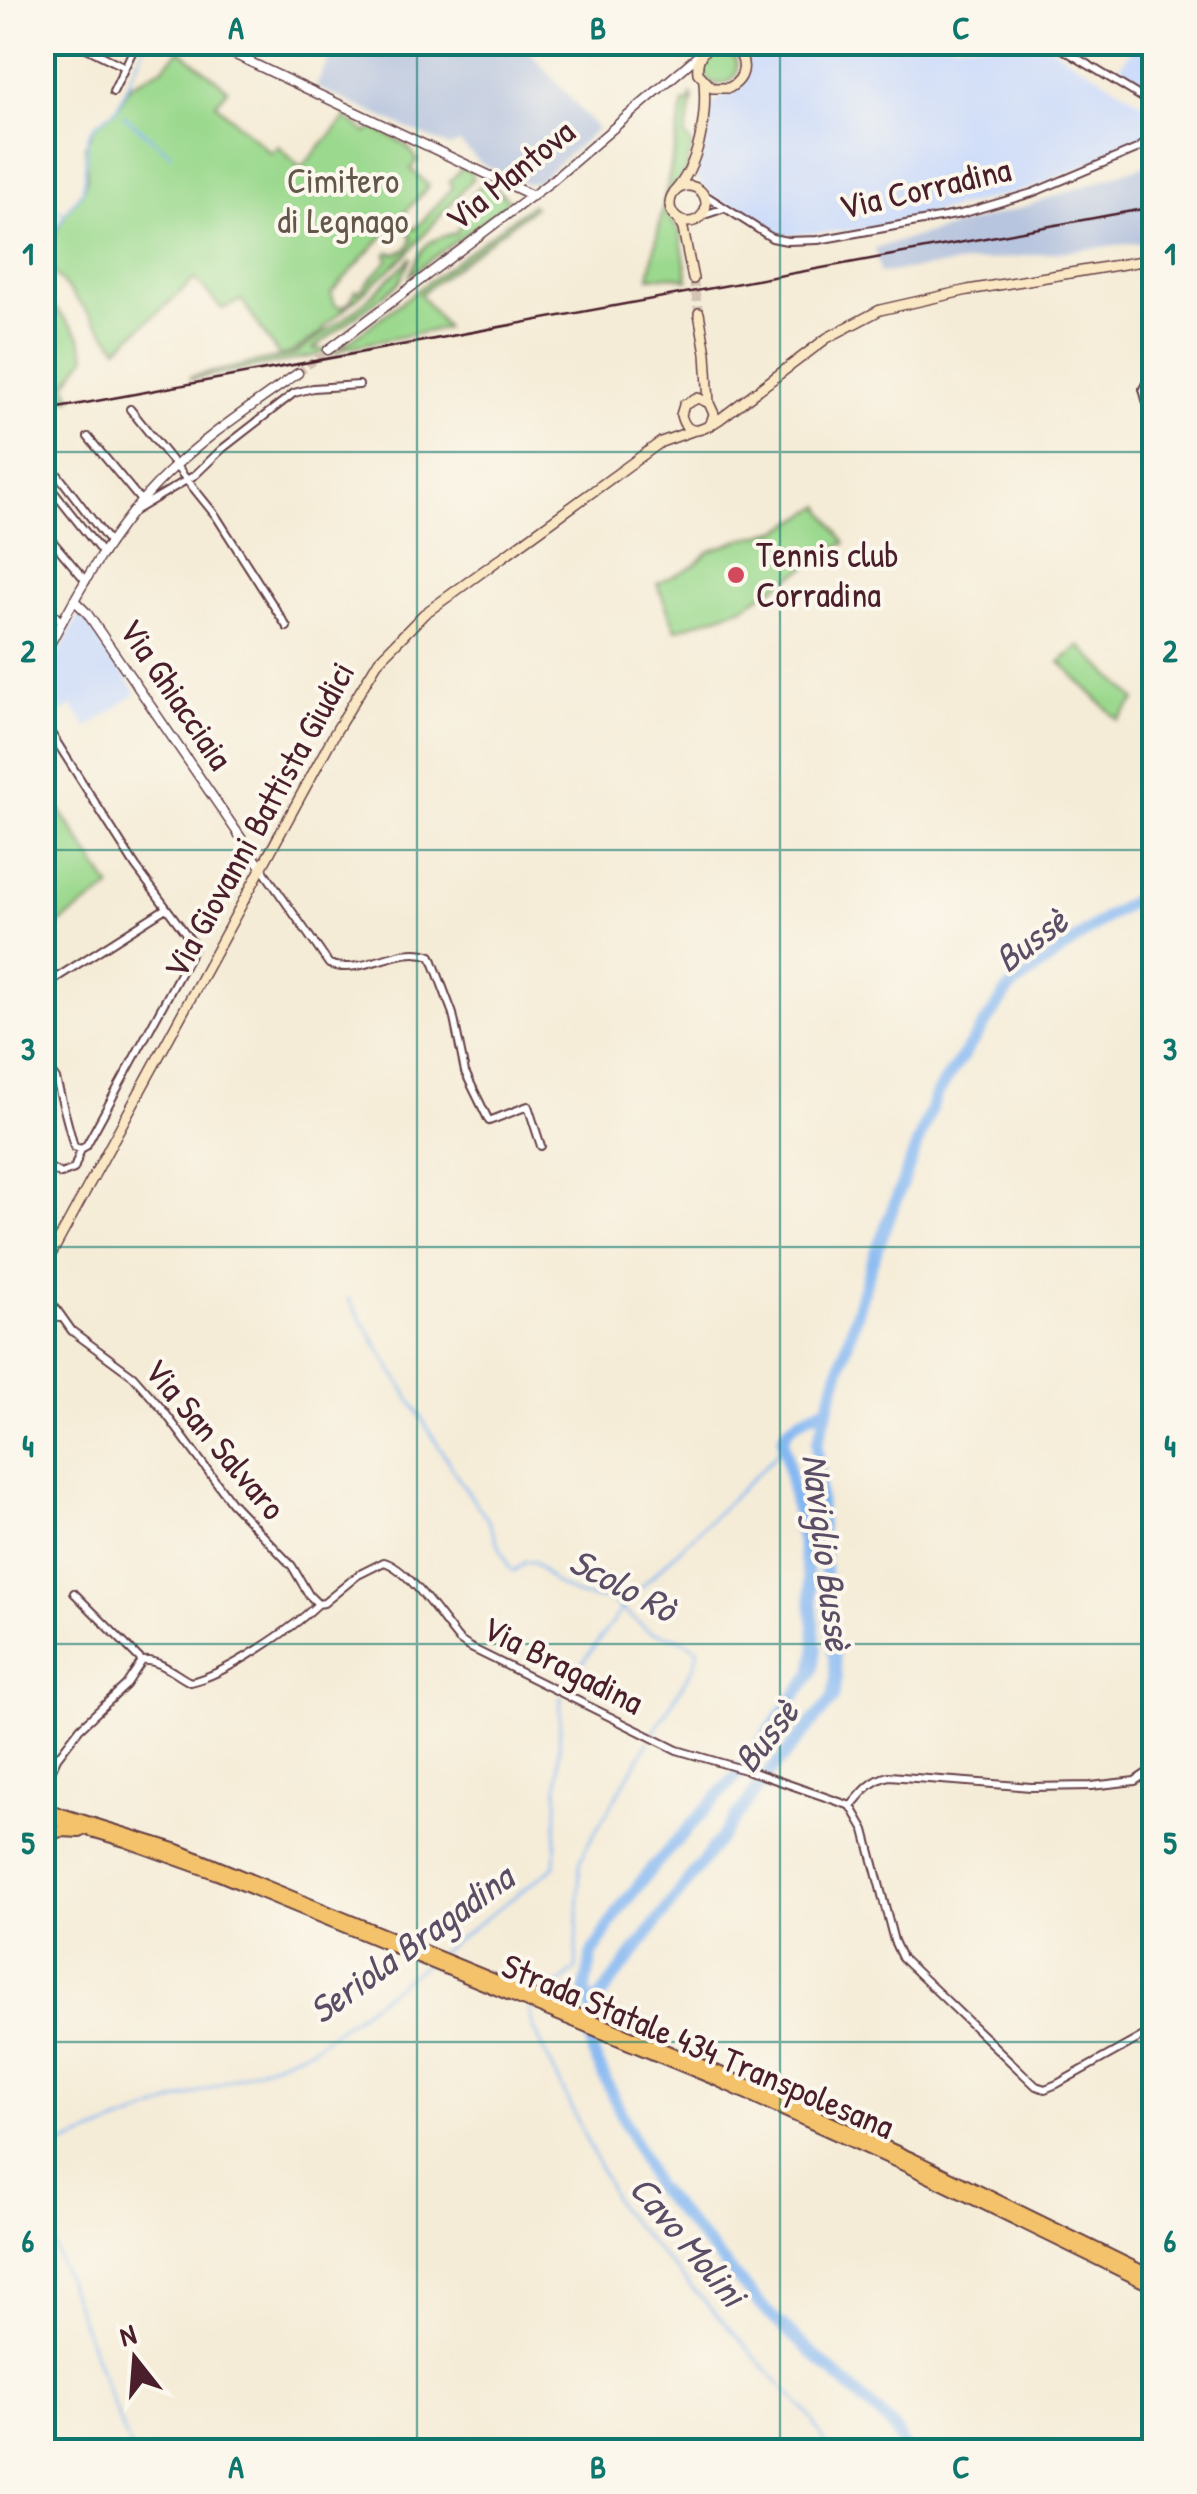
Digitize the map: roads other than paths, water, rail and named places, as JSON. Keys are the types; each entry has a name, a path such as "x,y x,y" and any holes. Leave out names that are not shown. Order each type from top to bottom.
{"highway":[{"name":"Strada Statale 434 Transpolesana","path":"42,1808 178,1850 834,2123 1154,2277"},
{"name":"Strada Statale 434 Transpolesana","path":"42,1816 174,1858 402,1946"},
{"path":"42,1836 72,1830 148,1854 174,1858"},
{"name":"Strada Statale 434 Transpolesana","path":"628,2039 799,2115 1154,2286"}],"main road":[{"path":"704,111 743,74 742,42"},
{"name":"Via Mantova","path":"701,54 715,43 733,46 742,56"},
{"path":"692,279 686,245 670,203 692,164 704,111 702,80 697,68 701,54"},
{"path":"702,80 723,89"},
{"path":"686,245 688,231 705,204 692,164"},
{"path":"674,192 683,187 699,192"},
{"path":"677,218 686,222 698,218"},
{"name":"Via Giovanni Battista Giudici","path":"42,1311 44,1270 361,686 402,634 458,587 661,442 704,430 827,338 880,310 968,290 1154,259"},
{"path":"698,313 714,418 710,426"},
{"name":"Via Giovanni Battista Giudici","path":"661,442 684,405 694,399 707,374"},
{"path":"694,399 735,406"},
{"path":"680,415 682,423 692,431"}],"street":[{"path":"42,55 50,42"},
{"path":"74,42 125,67"},
{"path":"113,92 137,42"},
{"path":"208,42 532,196"},
{"path":"1051,42 1154,106"},
{"name":"Via Mantova","path":"328,350 532,196 701,54"},
{"path":"673,74 692,72 702,80"},
{"name":"Via Corradina","path":"1139,148 1154,133"},
{"name":"Via Corradina","path":"699,192 772,238 818,240 986,207 1032,193 1139,148 1154,146"},
{"path":"698,218 723,209"},
{"path":"42,658 110,543 142,502 177,465 298,373"},
{"path":"1154,381 1146,382 1143,389 1154,429"},
{"path":"135,510 188,480 294,394 313,388 359,386"},
{"path":"130,409 216,516 287,627"},
{"path":"88,437 142,502"},
{"path":"42,454 110,543"},
{"path":"42,477 103,554"},
{"path":"42,529 86,581"},
{"name":"Via Ghiacciaia","path":"74,600 87,613 330,964 347,967 414,953 430,956 454,1014 465,1072 489,1121 528,1106 541,1146"},
{"path":"42,602 62,622"},
{"path":"44,722 136,867 194,944 70,1172 61,1174 44,1165"},
{"path":"42,987 166,908"},
{"path":"42,1059 56,1080 74,1147 81,1149"},
{"name":"Via San Salvaro","path":"45,1291 61,1318"},
{"name":"Via San Salvaro","path":"42,1311 61,1318 132,1376 164,1410 230,1502 292,1566 318,1604"},
{"name":"Via Bragadina","path":"74,1593 142,1661 163,1665 190,1682 230,1666 373,1566 393,1564 458,1640 677,1750 851,1806"},
{"path":"42,1792 57,1758 80,1728 126,1686 142,1661"},
{"path":"1154,1768 1135,1782 1031,1788 889,1776 878,1778 851,1806 865,1830 894,1941 906,1964 1036,2086 1045,2089 1056,2084 1154,2030"}],"waterway":[{"path":"42,257 65,213 83,190 88,136 95,125 117,109 146,42"},
{"path":"123,115 171,154"},
{"path":"42,201 63,212"},
{"name":"Bussè","path":"908,2452 892,2426 768,2313 655,2186 593,2053 589,2027 599,1999 771,1771 833,1698 836,1679 821,1533 817,1444 871,1265 937,1093 1009,989 1107,917 1154,888"},
{"name":"Scolo Rò","path":"348,1298 488,1520 509,1568 514,1571 525,1562 533,1562 555,1583 579,1596 610,1600 650,1632 679,1638 698,1649 695,1664 653,1734"},
{"name":"Naviglio Bussè","path":"593,2012 585,1990 592,1955 619,1910 738,1774 812,1673 816,1649 810,1587 783,1439 796,1423 829,1406"},
{"name":"Seriola Bragadina","path":"563,1688 631,1597 773,1458 783,1443"},
{"name":"Seriola Bragadina","path":"438,1954 555,1866 561,1696"},
{"name":"Scolo Rò","path":"535,1992 538,1987 561,1983 576,1969 580,1863 649,1741"},
{"name":"Seriola Bragadina","path":"42,2153 312,2048 424,1965"},
{"name":"Cavo Molini","path":"529,2009 533,2026 619,2209 811,2417 829,2452"},
{"name":"Seriola Bragadina","path":"42,2215 131,2452"}],"tunnel":[{"path":"693,279 699,313"},
{"path":"298,373 328,350"}],"railway":[{"path":"42,411 1154,207"}],"place":[{"name":"Tennis club Corradina","path":"736,575"}],"park label":[{"name":"Cimitero di Legnago","path":"343,201"}]}
